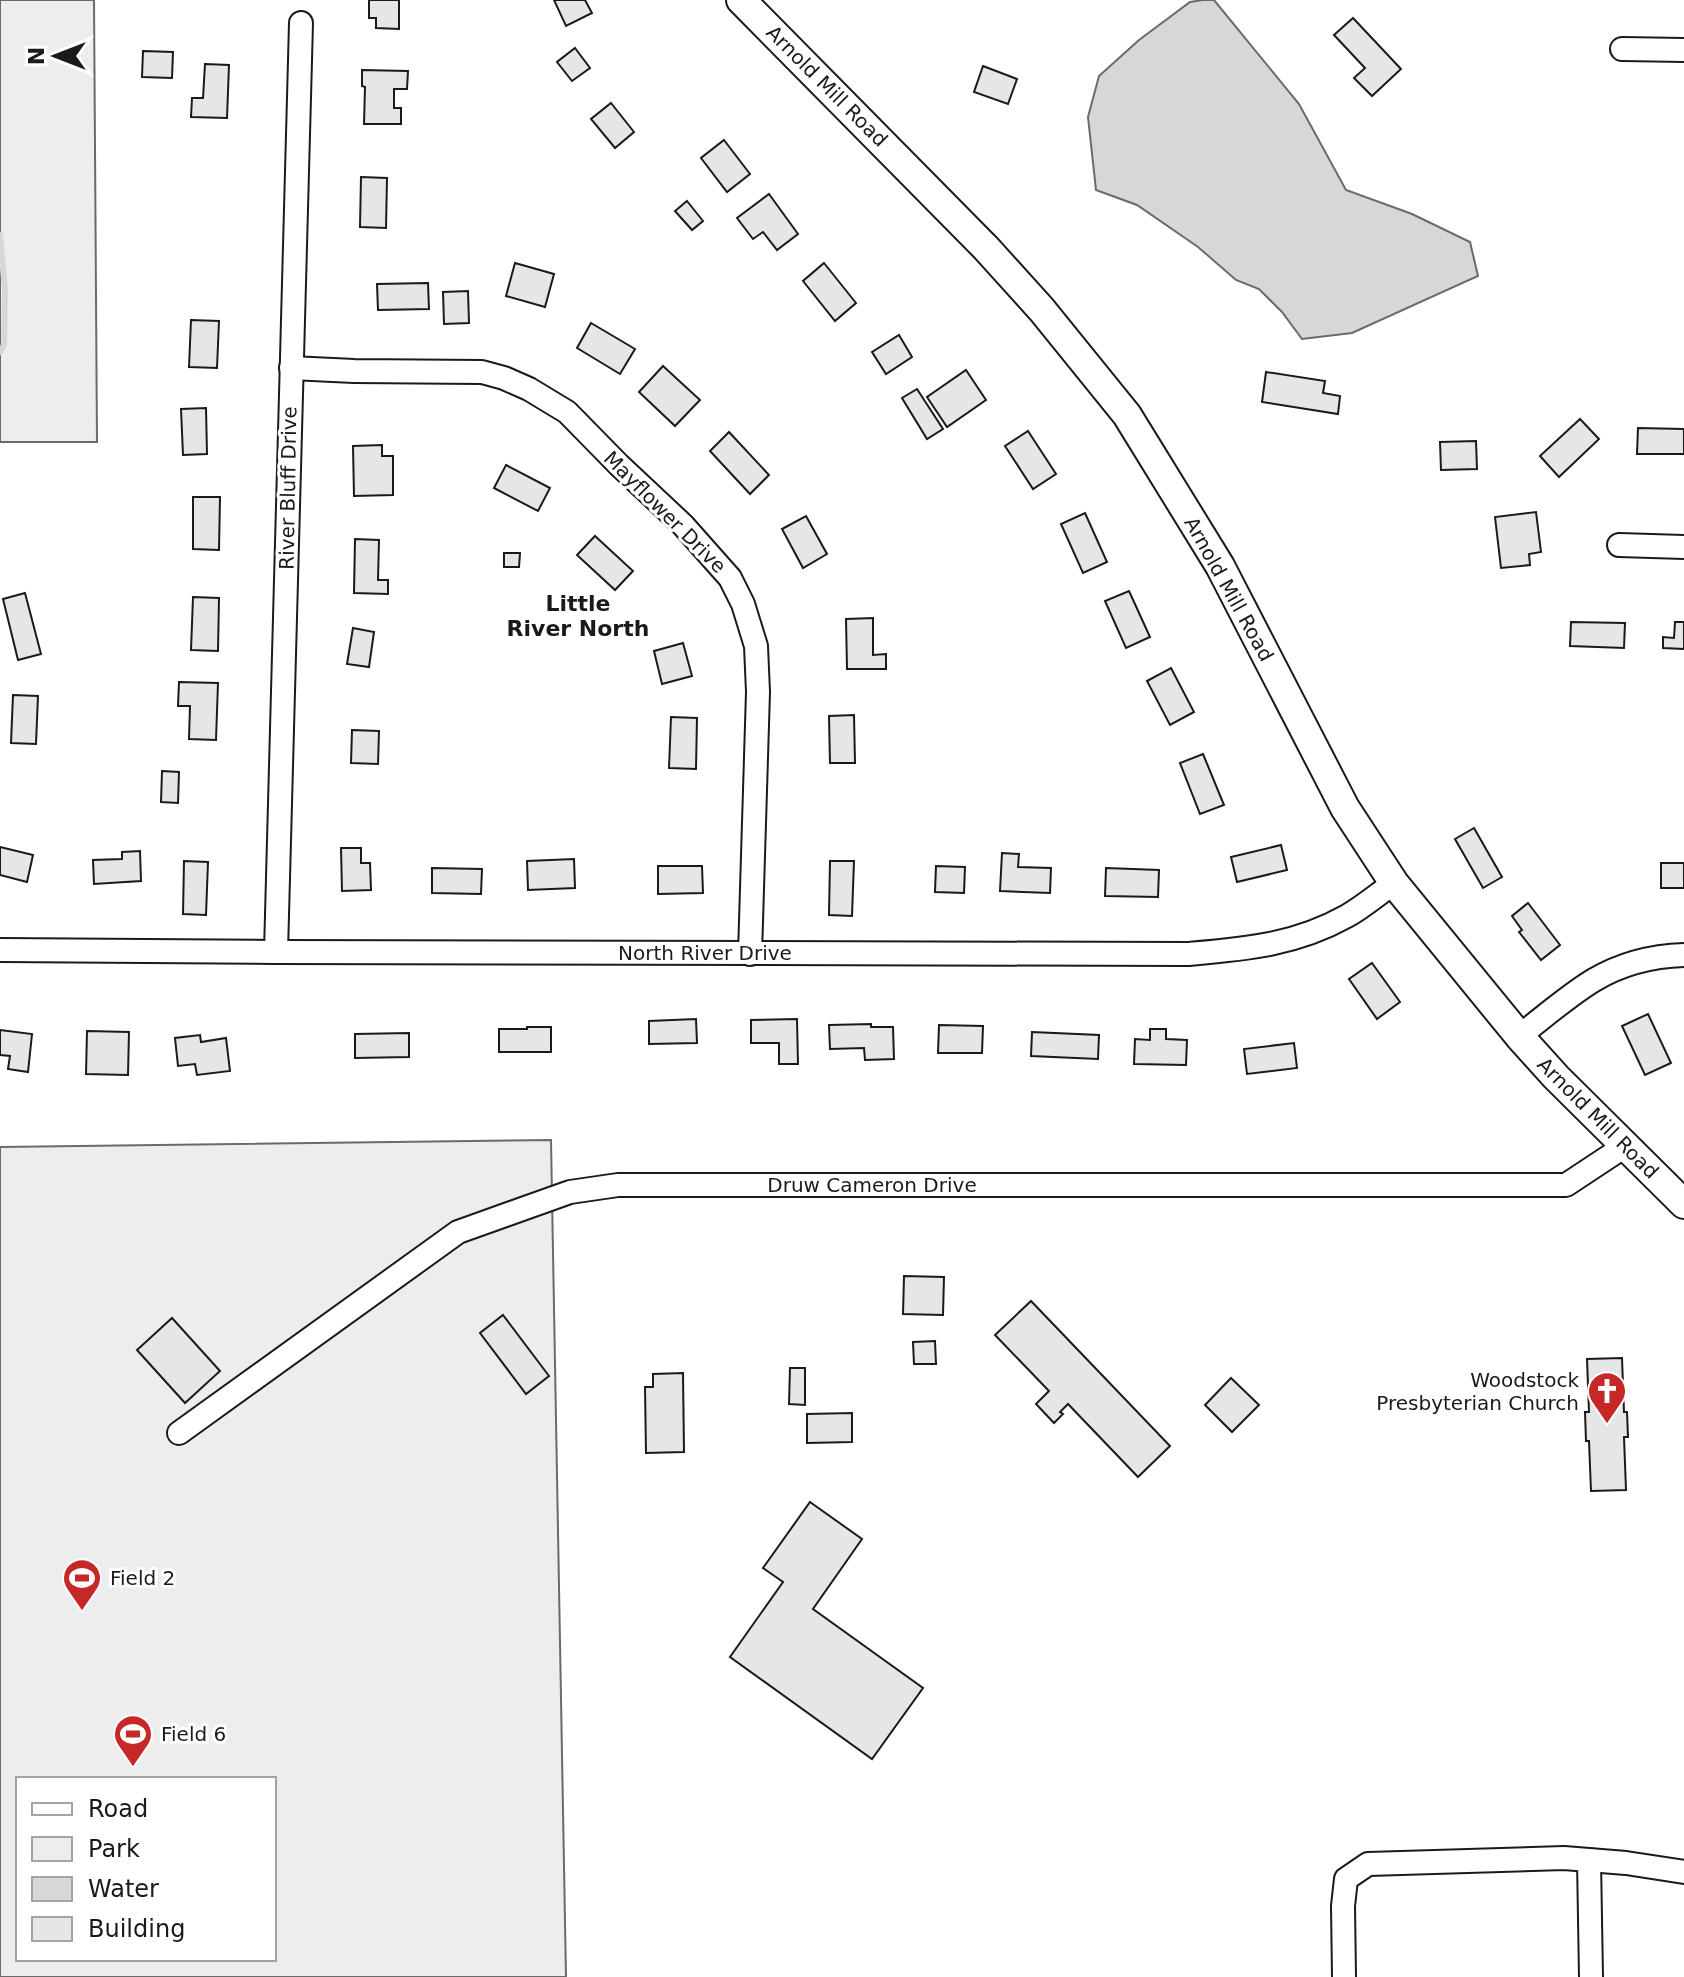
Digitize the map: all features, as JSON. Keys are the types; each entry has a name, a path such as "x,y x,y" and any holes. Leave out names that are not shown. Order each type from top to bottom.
{"main road":[{"name":"Arnold Mill Road","path":"741,0 986,248 1042,310 1127,415 1220,566 1345,808 1394,883 1556,1077 1684,1204"}],"street":[{"name":"River Bluff Drive","path":"276,952 301,23"},
{"path":"1622,49 1684,50"},
{"name":"Mayflower Drive","path":"291,368 482,372 529,389 567,412 683,525 730,578 743,604 756,646 757,724 750,954"},
{"path":"1619,545 1684,547"},
{"name":"North River Drive","path":"0,950 1189,954 1289,941 1350,915 1394,883"},
{"path":"1519,1036 1594,980 1643,960 1684,955"},
{"name":"Druw Cameron Drive","path":"179,1433 458,1232 570,1192 618,1185 1566,1185 1625,1146"},
{"path":"1344,1977 1343,1906 1346,1879 1368,1864 1564,1858 1684,1872"},
{"path":"1589,1860 1591,1977"}],"green space":[{"path":"0,0 94,0 97,442 0,442"},
{"path":"551,1140 566,1977 0,1977 0,1147"}],"water":[{"path":"1214,0 1299,104 1346,190 1412,214 1470,242 1478,276 1352,333 1302,339 1282,312 1259,289 1236,280 1198,247 1137,205 1096,190 1088,117 1099,76 1139,40 1190,2"}],"building":[{"path":"369,0 399,0 399,29 376,28 376,18 369,18"},
{"path":"554,0 585,0 592,13 566,26"},
{"path":"1353,18 1401,69 1372,96 1354,78 1365,68 1334,35"},
{"path":"575,48 590,68 572,81 557,62"},
{"path":"143,51 173,52 172,78 142,77"},
{"path":"205,64 229,65 227,118 191,117 192,98 203,98"},
{"path":"983,66 1017,79 1008,104 974,92"},
{"path":"362,70 408,71 407,89 394,89 394,108 401,108 401,124 364,124"},
{"path":"611,103 634,132 615,148 591,119"},
{"path":"724,140 750,174 727,192 701,158"},
{"path":"361,177 387,178 386,228 360,227"},
{"path":"769,194 798,234 777,250 763,232 753,239 737,218"},
{"path":"687,201 703,221 692,230 675,211"},
{"path":"515,263 554,274 545,307 506,296"},
{"path":"824,263 856,303 835,321 803,281"},
{"path":"428,283 429,309 378,310 377,284"},
{"path":"468,291 469,323 444,324 443,292"},
{"path":"191,320 219,321 217,368 189,367"},
{"path":"591,323 635,349 620,374 577,348"},
{"path":"899,335 912,357 886,374 872,352"},
{"path":"663,366 700,400 675,426 639,392"},
{"path":"966,370 986,400 947,427 927,397"},
{"path":"1266,372 1325,381 1323,393 1340,396 1338,414 1262,402"},
{"path":"917,389 943,429 927,439 902,398"},
{"path":"206,408 207,454 183,455 181,409"},
{"path":"1580,419 1599,439 1559,477 1540,456"},
{"path":"1638,428 1684,429 1684,454 1637,454"},
{"path":"1028,431 1056,474 1033,489 1005,446"},
{"path":"729,432 769,475 750,494 710,451"},
{"path":"1476,441 1477,469 1441,470 1440,442"},
{"path":"382,445 382,456 393,456 393,495 354,496 353,446"},
{"path":"506,465 550,488 538,511 494,488"},
{"path":"193,497 220,497 219,550 193,549"},
{"path":"1536,512 1541,552 1529,554 1530,565 1501,568 1495,517"},
{"path":"1085,513 1107,562 1083,573 1061,524"},
{"path":"806,516 827,554 803,568 782,529"},
{"path":"595,536 633,571 615,590 577,555"},
{"path":"355,539 379,540 378,580 388,580 388,594 354,593"},
{"path":"504,553 520,553 519,567 504,567"},
{"path":"1129,591 1150,637 1126,648 1105,601"},
{"path":"25,593 41,654 18,660 3,599"},
{"path":"193,597 219,598 218,651 191,650"},
{"path":"873,618 873,655 886,654 886,669 847,669 846,619"},
{"path":"1571,622 1625,623 1624,648 1570,646"},
{"path":"1675,622 1684,622 1684,649 1663,648 1663,637 1674,638"},
{"path":"353,628 374,632 369,667 347,664"},
{"path":"683,643 692,676 662,684 654,651"},
{"path":"1171,668 1194,712 1170,725 1147,681"},
{"path":"179,682 218,683 216,740 189,739 190,706 178,706"},
{"path":"13,695 38,696 36,744 11,743"},
{"path":"854,715 855,763 830,763 829,716"},
{"path":"671,717 697,718 696,769 669,768"},
{"path":"352,730 379,731 378,764 351,763"},
{"path":"1203,754 1224,805 1200,814 1180,763"},
{"path":"162,771 179,772 178,803 161,802"},
{"path":"1474,828 1502,877 1483,888 1455,839"},
{"path":"1281,845 1287,870 1237,882 1231,857"},
{"path":"0,847 33,855 27,882 0,875"},
{"path":"341,848 361,848 361,863 370,863 371,890 342,891"},
{"path":"140,851 141,881 94,884 93,860 122,859 122,852"},
{"path":"1002,853 1019,854 1018,867 1051,868 1050,893 1000,891"},
{"path":"574,859 575,888 528,890 527,861"},
{"path":"184,861 208,862 206,915 183,914"},
{"path":"830,861 854,861 852,916 829,915"},
{"path":"1661,863 1684,863 1684,888 1661,888"},
{"path":"658,866 702,866 703,893 658,894"},
{"path":"936,866 965,867 964,893 935,892"},
{"path":"432,868 482,869 481,894 432,893"},
{"path":"1106,868 1159,870 1158,897 1105,896"},
{"path":"1528,903 1560,945 1541,960 1519,932 1522,930 1512,916"},
{"path":"1372,963 1400,1002 1377,1019 1349,979"},
{"path":"1648,1014 1671,1063 1645,1075 1622,1026"},
{"path":"696,1019 697,1043 649,1044 649,1021"},
{"path":"797,1019 798,1064 779,1064 779,1043 751,1043 751,1020"},
{"path":"871,1024 871,1027 893,1027 894,1059 865,1060 864,1048 830,1049 829,1025"},
{"path":"939,1025 983,1026 982,1053 938,1053"},
{"path":"551,1027 551,1052 499,1052 499,1029"},
{"path":"1150,1029 1166,1029 1166,1039 1187,1040 1186,1065 1134,1064 1135,1039 1150,1040"},
{"path":"0,1030 32,1034 28,1072 8,1069 10,1056 0,1055"},
{"path":"87,1031 129,1032 128,1075 86,1074"},
{"path":"1032,1032 1099,1035 1098,1059 1031,1056"},
{"path":"409,1033 409,1057 355,1058 355,1034"},
{"path":"200,1035 201,1042 226,1038 230,1071 197,1075 195,1064 178,1066 175,1038"},
{"path":"1294,1043 1297,1068 1247,1074 1244,1049"},
{"path":"904,1276 944,1277 943,1315 903,1314"},
{"path":"1031,1301 1170,1446 1138,1477 1068,1404 1054,1423 1036,1404 1049,1391 995,1335"},
{"path":"503,1315 549,1376 526,1394 480,1333"},
{"path":"172,1318 220,1371 185,1403 137,1350"},
{"path":"935,1341 936,1364 914,1364 913,1342"},
{"name":"Woodstock Presbyterian Church","path":"1622,1358 1628,1437 1624,1437 1626,1490 1591,1491 1585,1412 1589,1412 1587,1359"},
{"path":"790,1368 805,1368 805,1405 789,1404"},
{"path":"683,1373 684,1452 646,1453 645,1387 653,1387 653,1374"},
{"path":"1231,1378 1259,1405 1232,1432 1205,1405"},
{"path":"852,1413 852,1442 807,1443 807,1414"},
{"path":"810,1502 862,1539 813,1609 923,1688 872,1759 730,1657 783,1582 763,1568"}],"waterway":[{"path":"0,235 5,290 4,345 0,352"}],"place":[{"name":"Woodstock Presbyterian Church","path":"1607,1425"},
{"name":"Field 2","path":"82,1612"},
{"name":"Field 6","path":"133,1768"}],"district":[{"name":"Little River North","path":"578,616"}]}
